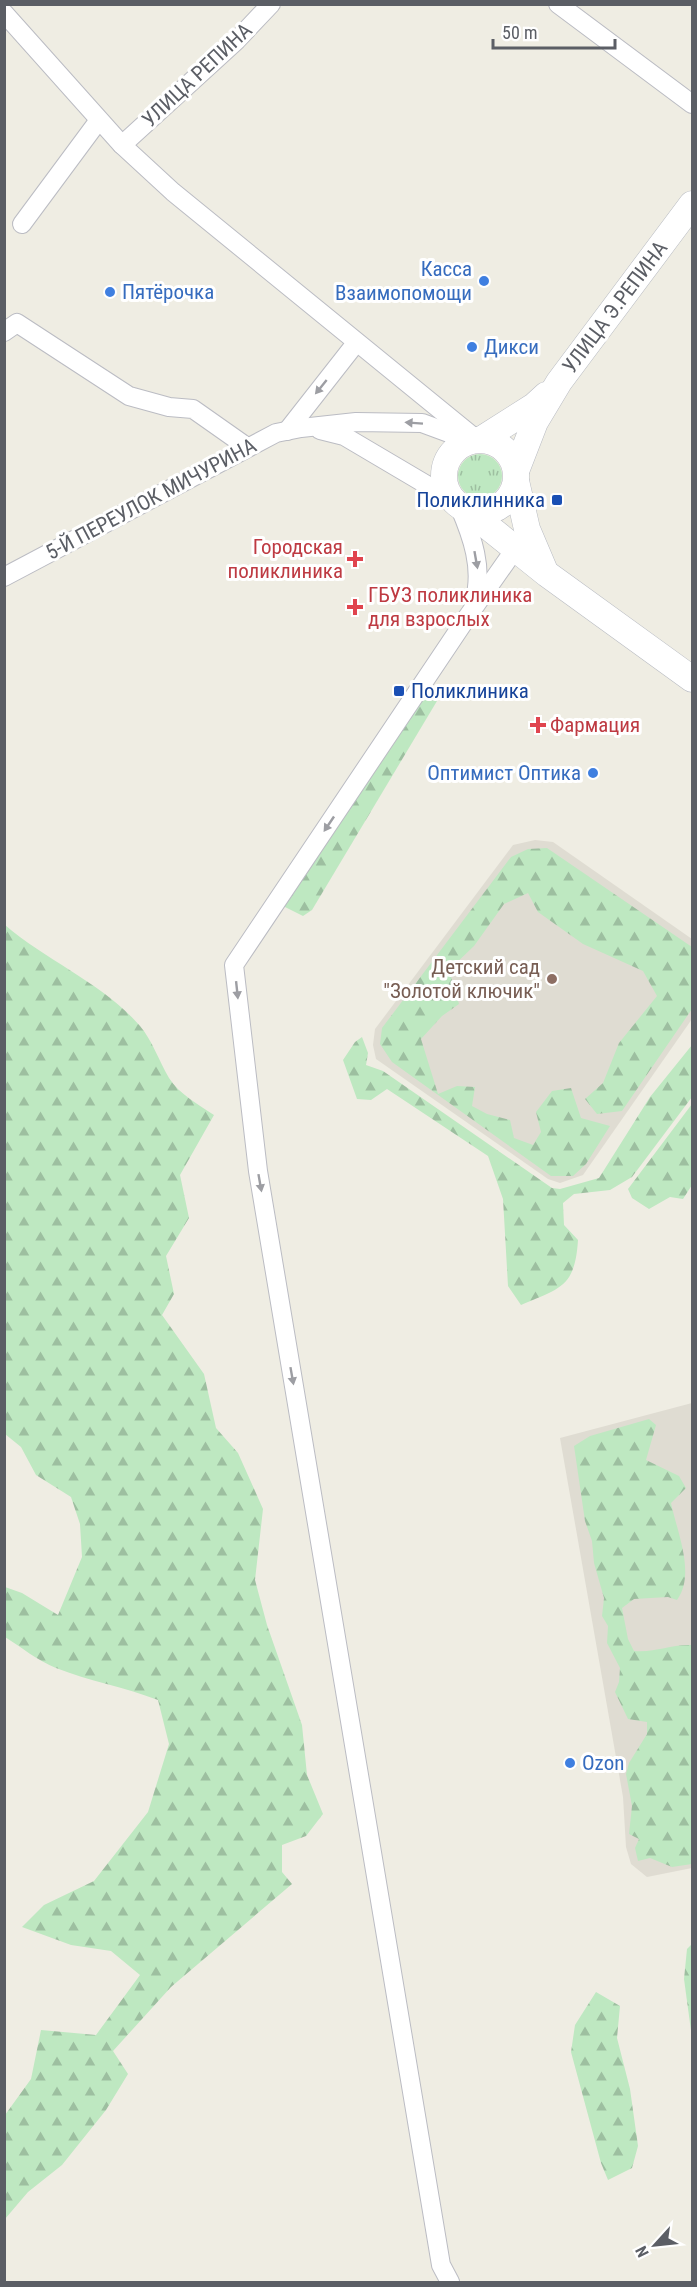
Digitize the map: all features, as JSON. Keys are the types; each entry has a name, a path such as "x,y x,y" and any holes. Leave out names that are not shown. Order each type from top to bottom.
{"street":[{"name":"УЛИЦА РЕПИНА","path":"122,145 237,40 271,4"},
{"path":"558,4 693,104"},
{"path":"4,13 122,145 173,192 476,440 501,446 513,461 520,504 533,547 547,574"},
{"path":"22,224 99,120"},
{"name":"УЛИЦА Э.РЕПИНА","path":"516,476 535,423 559,382 693,204"},
{"path":"4,332 17,323 129,396 169,407 193,409 247,447"},
{"path":"294,429 356,343"},
{"name":"УЛИЦА Э.РЕПИНА","path":"476,440 534,406 559,382"},
{"name":"5-Й ПЕРЕУЛОК МИЧУРИНА","path":"4,577 247,447 265,438 294,429 356,422 422,423 476,440"},
{"name":"5-Й ПЕРЕУЛОК МИЧУРИНА","path":"294,429 327,431 344,436 460,506"},
{"path":"476,440 455,449 446,463 445,487 460,506 547,574 693,679"},
{"path":"460,506 485,512 502,505 509,498 516,476"},
{"path":"460,506 473,543 478,573 478,587 468,616"},
{"path":"450,2283 441,2265 262,1194 234,965 515,549"}],"shaded area":[{"name":"Детский сад \"Золотой ключик\"","path":"535,840 553,842 692,939 692,1019 583,1175 560,1183 548,1179 376,1059 373,1045 375,1029 513,845"},
{"path":"692,1403 692,1868 647,1877 631,1864 626,1847 623,1797 560,1438"}],"green space":[{"path":"480,454 495,461 502,476 495,491 480,498 465,491 458,476 465,461"},
{"path":"427,694 437,701 312,910 303,916 283,906"},
{"path":"547,848 692,947 692,1009 622,1111 597,1114 585,1099 603,1083 619,1043 657,996 643,971 583,944 538,912 528,893 504,904 474,946 449,970 459,1004 442,1016 421,1039 438,1094 457,1086 475,1087 472,1106 487,1114 510,1120 514,1138 533,1145 541,1132 536,1112 552,1091 571,1088 581,1118 610,1126 586,1164 573,1176 551,1176 392,1062 380,1044 382,1028 511,857 528,849"},
{"path":"5,925 93,985 126,1011 152,1044 173,1084 214,1115 180,1175 189,1218 166,1256 174,1294 162,1315 204,1374 216,1428 238,1453 263,1509 255,1580 267,1625 302,1725 307,1775 323,1814 306,1836 282,1845 282,1872 292,1884 171,1987 113,2051 128,2074 106,2110 62,2165 28,2192 5,2219 5,2115 31,2079 41,2030 96,2035 140,1975 111,1951 71,1945 22,1927 44,1905 94,1881 148,1812 169,1744 158,1700 56,1668 36,1658 5,1637 5,1587 22,1593 58,1615 82,1557 80,1524 71,1497 36,1475 21,1447 5,1434"},
{"path":"362,1037 368,1053 366,1065 383,1071 552,1188 560,1189 599,1178 650,1097 692,1045 692,1097 632,1177 610,1190 574,1194 563,1203 564,1225 578,1240 573,1268 569,1277 556,1289 521,1305 508,1286 503,1199 488,1156 387,1089 371,1100 357,1099 343,1060 355,1042"},
{"path":"692,1104 692,1185 683,1199 670,1197 649,1209 632,1198 628,1189"},
{"path":"649,1419 656,1425 646,1460 679,1476 686,1488 671,1503 683,1553 685,1578 677,1600 668,1597 634,1599 622,1608 628,1639 634,1651 684,1645 692,1647 692,1864 672,1867 650,1858 638,1861 635,1848 639,1839 629,1834 632,1806 626,1774 629,1763 647,1734 647,1722 628,1719 615,1692 619,1682 620,1668 607,1643 608,1626 602,1616 604,1598 594,1563 592,1541 585,1521 574,1446 590,1436"},
{"path":"692,1944 692,2038 684,1979 687,1949"},
{"path":"596,1992 620,2006 617,2038 630,2089 638,2146 632,2168 608,2180 601,2163 571,2052 575,2025"}],"place":[{"name":"Касса Взаимопомощи","path":"484,281"},
{"name":"Пятёрочка","path":"110,292"},
{"name":"Дикси","path":"472,347"},
{"name":"Поликлинника","path":"557,500"},
{"name":"Городская поликлиника","path":"355,559"},
{"name":"ГБУЗ поликлиника для взрослых","path":"355,607"},
{"name":"Поликлиника","path":"399,691"},
{"name":"Фармация","path":"538,725"},
{"name":"Оптимист Оптика","path":"593,773"},
{"name":"Детский сад \"Золотой ключик\"","path":"552,979"},
{"name":"Ozon","path":"570,1763"}]}
